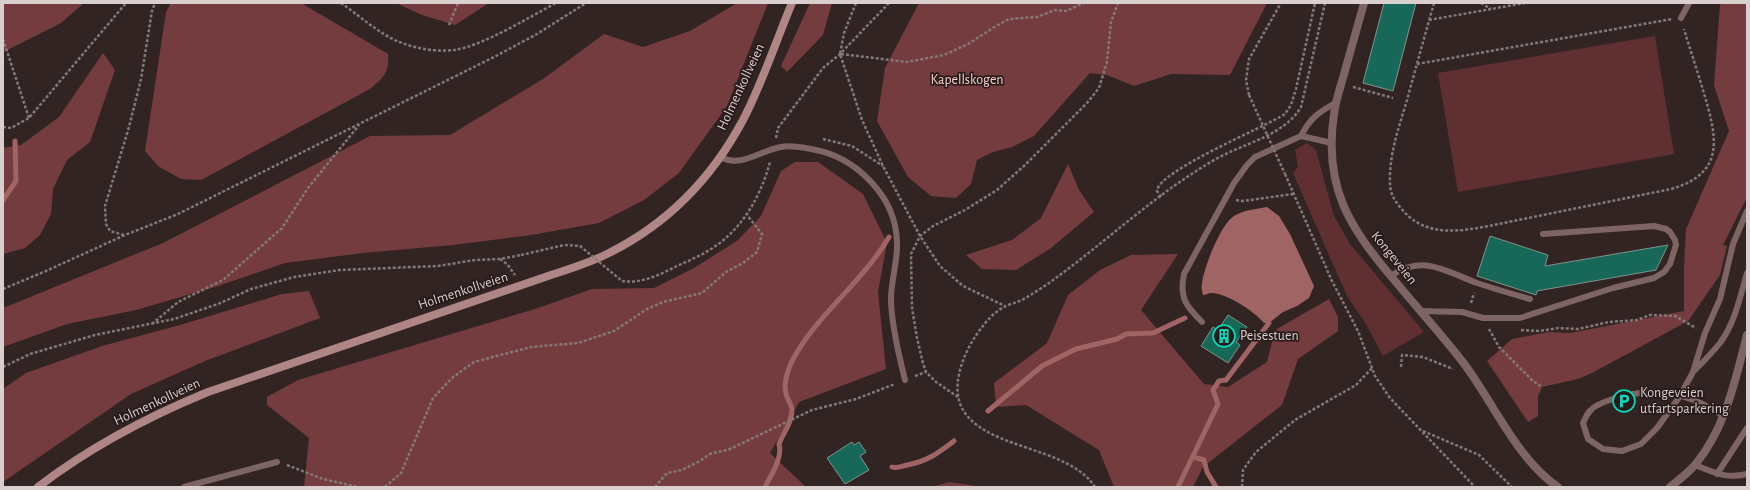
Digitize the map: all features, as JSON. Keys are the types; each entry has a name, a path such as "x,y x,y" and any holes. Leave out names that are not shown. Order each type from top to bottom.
{"main road":[{"name":"Holmenkollveien","path":"38,487 81,457 127,429 169,408 208,392 522,285 601,256 637,237 683,201 702,181 720,157 744,118 792,3"}],"street":[{"name":"Kongeveien","path":"1364,3 1336,102 1332,143 1333,167 1340,198 1347,214 1365,244 1465,365 1529,460 1544,477 1558,487"},
{"path":"1670,487 1695,465 1711,443 1724,417 1747,335"}],"lane":[{"path":"1680,18 1689,3"},
{"path":"1202,322 1186,304 1182,292 1182,283 1188,266 1226,197 1247,165 1256,157 1301,136 1308,123 1319,112 1336,102"},
{"path":"1301,136 1332,143"},
{"path":"720,157 729,161 740,161 774,148 783,147 820,151 836,156 856,168 872,183 882,196 891,213 897,236 897,253 891,306 905,380"},
{"path":"1724,417 1707,406 1680,396 1656,392 1620,396 1605,401 1590,410 1583,423 1588,439 1602,449 1622,451 1641,444 1657,428 1680,396 1693,372 1705,333 1720,299 1733,244 1747,211"},
{"path":"1420,311 1462,312 1484,318 1531,316 1559,304 1654,278 1664,272 1670,264 1676,245 1670,232 1666,229 1654,226 1543,234"},
{"path":"1391,276 1405,267 1440,267 1477,283 1530,300"},
{"path":"1693,372 1720,343 1728,330 1747,273"},
{"path":"1717,474 1747,428"},
{"path":"184,487 277,462"},
{"path":"1695,465 1717,474 1733,477 1747,474"}],"path":[{"path":"3,127 11,128 29,118 126,3"},
{"path":"125,235 110,231 106,224 105,206 129,127 141,79 154,3"},
{"path":"341,3 387,35 402,43 419,48 454,50 477,44 556,3"},
{"path":"449,25 458,3"},
{"path":"3,289 125,235 178,214 537,34 586,3"},
{"path":"856,3 844,33 840,54 862,120 883,166 920,236 940,266 963,286 1005,306"},
{"path":"3,367 30,354 95,335 152,324 193,313 269,283 309,274 340,270 438,266 486,259 500,259 564,244 580,246 622,281 634,282 649,278 706,252 732,234 747,215 765,181 778,128 823,68 840,54 889,3"},
{"path":"840,54 907,62 944,55 968,44 1009,19 1037,17 1055,10 1066,11 1084,3"},
{"path":"958,397 936,382 926,372 917,338 912,295 911,254 920,236 933,226 965,210 997,190 1025,166 1087,103 1099,88 1107,62 1111,22 1118,3"},
{"path":"1281,3 1249,59 1246,80 1249,95 1332,281 1358,331 1372,368 1380,384 1390,398 1475,487"},
{"path":"1161,197 1157,192 1160,184 1185,166 1223,144 1284,114 1291,105 1296,89 1315,3"},
{"path":"1095,487 1091,480 1082,472 1064,463 996,436 976,424 961,406 958,397 958,380 961,364 982,326 999,310 1021,300 1050,282 1189,176 1216,159 1283,128 1295,117 1301,107 1325,3"},
{"path":"1417,64 1680,18 1710,114 1715,142 1714,152 1710,161 1700,175 1686,185 1472,229 1429,229 1409,218 1393,198 1390,183 1391,162 1397,135 1434,3"},
{"path":"1482,3 1492,9"},
{"path":"1429,20 1525,3"},
{"path":"3,39 29,118"},
{"path":"1353,87 1393,98"},
{"path":"152,324 178,302 222,280 282,228 308,188 359,124"},
{"path":"1226,197 1243,200 1293,194"},
{"path":"385,487 401,473 433,398 452,377 474,362 531,347 578,343 614,331 648,308 663,302 702,293 726,272 743,263 757,252 762,234 747,215"},
{"path":"500,259 507,264 522,285"},
{"path":"1471,304 1476,288"},
{"path":"1518,330 1558,328 1578,329 1609,322 1637,320 1650,315 1659,315 1675,316 1705,333"},
{"path":"1484,318 1499,347 1533,381 1542,387"},
{"path":"1401,367 1402,355 1423,357 1454,369 1465,365"},
{"path":"1242,487 1243,470 1256,452 1295,420 1356,385 1372,368"},
{"path":"655,487 667,473 682,470 710,454 730,449 812,410 856,398 926,372"},
{"path":"1421,430 1479,455 1512,487"},
{"path":"277,462 323,479 358,487"}],"shaded area":[{"path":"1655,36 1674,154 1458,192 1438,73"},
{"path":"1307,143 1316,150 1334,216 1350,244 1424,332 1383,356 1366,324 1347,296 1293,173 1298,167 1295,150"},
{"path":"1267,207 1279,216 1290,234 1314,286 1309,298 1297,306 1283,312 1269,323 1264,323 1247,308 1225,296 1212,293 1203,295 1202,286 1203,276 1214,246 1229,221 1234,216 1242,212"}],"green space":[{"path":"3,3 84,3 61,23 3,52"},
{"path":"171,3 301,3 388,54 387,70 382,78 370,89 201,180 181,179 158,166 145,151 166,12"},
{"path":"396,3 489,3 455,25 422,15"},
{"path":"737,3 768,3 727,106 679,173 644,200 599,223 531,235 453,245 363,253 285,263 218,286 136,310 67,324 3,347 3,308 163,243 370,136 450,135 543,79 604,34 643,47 690,31"},
{"path":"810,3 832,3 823,35 787,72 781,66"},
{"name":"Kapellskogen","path":"919,3 1267,3 1230,75 1171,74 1134,86 1107,75 1090,73 1034,136 1012,147 993,152 977,160 971,184 956,198 931,196 908,177 877,121 885,68"},
{"path":"1723,3 1747,3 1747,197 1723,245 1727,246 1720,275 1688,321 1592,373 1578,379 1542,387 1538,396 1538,416 1528,422 1487,361 1512,339 1549,332 1570,333 1684,311 1686,229 1729,131 1714,85 1720,5"},
{"path":"103,53 115,70 90,142 67,160 53,189 51,214 40,235 25,248 3,254 3,148 21,145 59,117"},
{"path":"795,162 818,162 863,194 887,243 878,292 886,369 799,402 770,453 806,487 304,487 309,438 267,405 267,397 298,380 535,309 592,289 654,288 694,268 737,241 761,216 781,171"},
{"path":"1068,164 1079,190 1094,212 1051,248 1016,270 982,269 966,255 1012,240 1041,218"},
{"path":"1178,254 1141,310 1204,384 1228,387 1267,362 1275,330 1329,299 1338,317 1338,331 1298,359 1282,405 1203,467 1193,487 1114,487 1099,450 1026,405 996,407 994,383 1047,343 1068,295 1100,270 1131,255"},
{"path":"309,291 320,318 205,361 131,394 3,482 3,389 26,373 102,346 180,325 282,294"},
{"path":"949,482 983,487 932,487"}],"building":[{"path":"1384,3 1416,3 1393,91 1363,83"},
{"path":"1490,236 1548,255 1545,266 1668,245 1656,270 1537,291 1536,295 1477,276"},
{"name":"Peisestuen","path":"1228,315 1247,327 1236,342 1240,345 1228,363 1201,346 1213,327 1218,330"},
{"path":"852,442 854,445 859,442 866,452 860,456 869,470 845,484 827,458"}],"waterway":[{"path":"3,200 16,181 15,141"},
{"path":"765,487 778,461 780,449 779,444 792,415 792,408 785,389 792,361 814,328 866,269 889,237"},
{"path":"988,411 1042,366 1076,349 1117,339 1126,334 1153,333 1185,318"},
{"path":"1178,487 1218,404 1213,390 1219,381 1226,380 1269,323"},
{"path":"892,467 896,468 927,459 954,441"},
{"path":"1193,457 1204,460 1207,472 1216,487"}],"place":[{"name":"Peisestuen","path":"1224,336"},
{"name":"Kongeveien utfartsparkering","path":"1624,401"}]}
